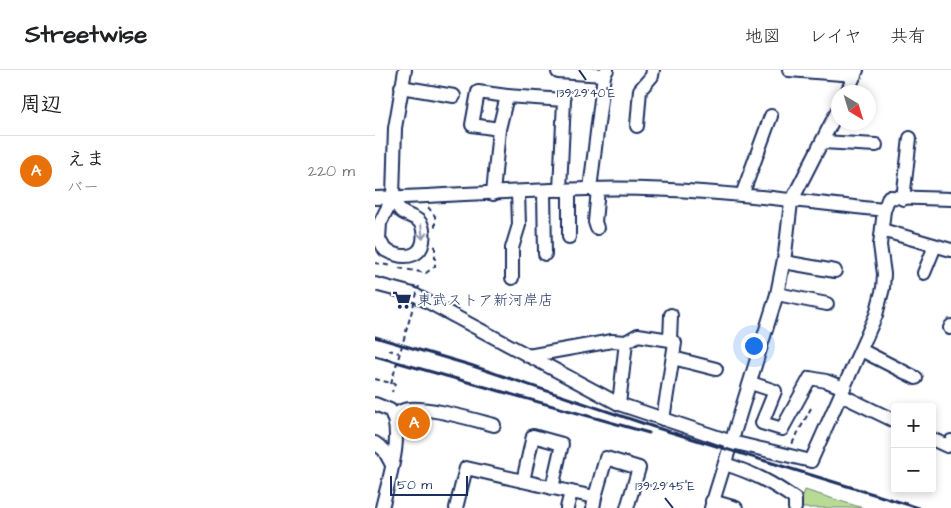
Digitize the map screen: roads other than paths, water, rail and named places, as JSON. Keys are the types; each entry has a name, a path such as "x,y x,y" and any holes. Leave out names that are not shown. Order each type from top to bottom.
{"street":[{"path":"393,197 401,210 418,219 422,225 423,242 421,248 410,256 392,254 381,245 380,223 393,197 395,128 405,70"},
{"path":"558,70 558,72 606,72 594,189 595,222 597,228"},
{"path":"637,126 640,90 652,76 653,70"},
{"path":"789,70 856,73 850,85"},
{"path":"401,87 454,96"},
{"path":"499,129 472,125 478,92 564,100 565,190 569,236"},
{"path":"493,194 499,129 507,96"},
{"path":"742,195 771,116"},
{"path":"736,508 712,505 777,294 791,202 831,125"},
{"path":"903,198 910,138"},
{"path":"822,142 876,145"},
{"path":"375,198 594,189 671,190 742,195 791,202 884,210"},
{"path":"544,191 545,254"},
{"path":"513,278 512,248 519,225 518,192"},
{"path":"375,284 413,294 619,404 732,442 811,461 876,315 883,288 884,274 880,244 884,210 889,197 951,200"},
{"path":"882,230 951,250"},
{"path":"924,273 935,246"},
{"path":"783,262 835,271"},
{"path":"777,294 827,304"},
{"path":"670,340 671,315"},
{"path":"528,356 612,341 626,342 638,335 670,340 675,343 663,419"},
{"path":"619,404 626,342"},
{"path":"861,350 917,378"},
{"path":"673,358 716,369"},
{"path":"751,383 775,391 762,423 782,429 810,378 826,381 891,419"},
{"path":"375,404 390,410 395,422 395,452 382,508"},
{"path":"391,464 377,443 391,436 395,422 405,409 422,410 494,425"},
{"path":"523,481 533,436 562,444 552,488"},
{"path":"936,441 947,446 951,441"},
{"path":"456,508 466,468 571,492 594,503 606,458 639,468 627,508"},
{"path":"725,464 759,475 774,484 795,499 795,508"},
{"path":"567,508 571,492"}],"railway":[{"path":"375,337 470,365 654,427 919,508"},
{"path":"375,356 649,433"}],"place":[{"name":"東武ストア新河岸店","path":"402,300"},
{"name":"えま","path":"414,423"}]}
